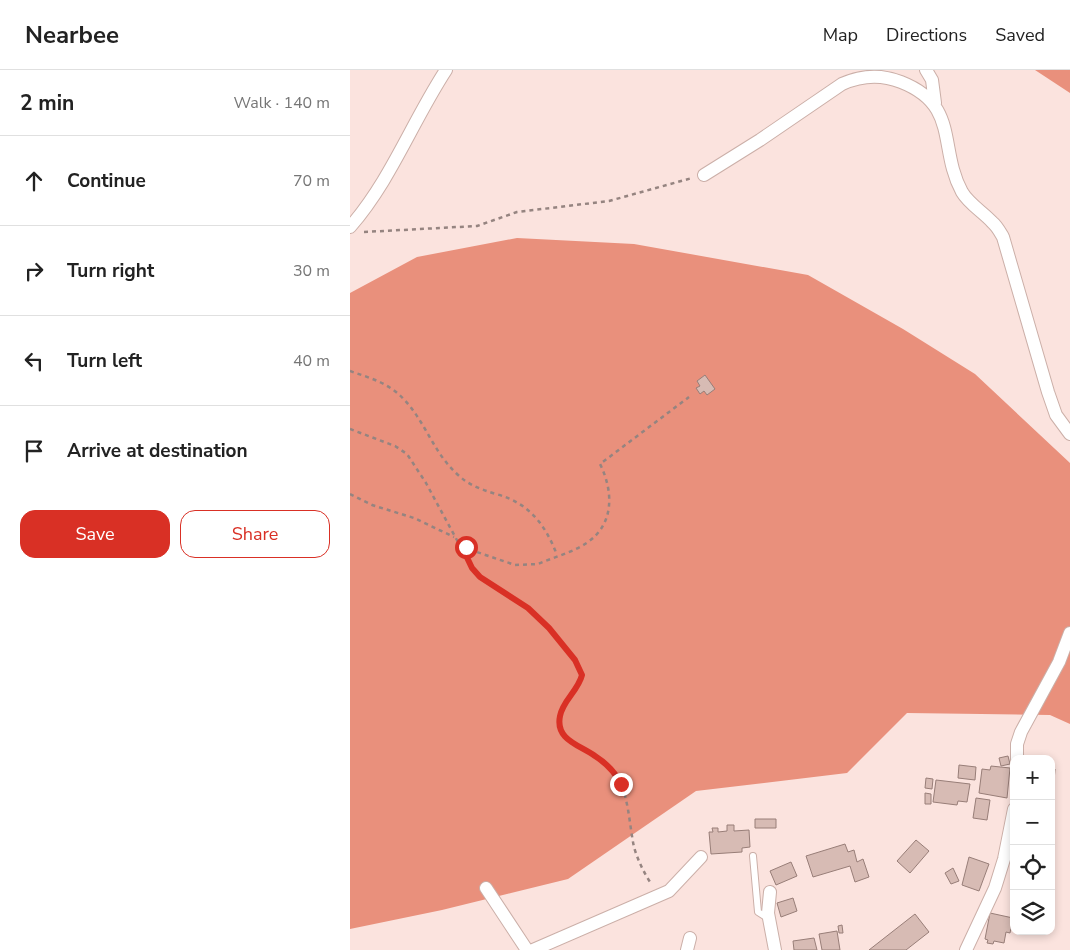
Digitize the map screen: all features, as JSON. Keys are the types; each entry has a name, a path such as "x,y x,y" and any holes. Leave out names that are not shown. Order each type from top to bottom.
{"street":[{"path":"355,230 407,142 414,122 446,70"},
{"path":"704,175 760,140 842,84 869,70"},
{"path":"926,70 932,80 934,104 943,122 962,192 993,222 1003,237 1056,416 1070,434"},
{"path":"857,77 871,76 899,81 913,87 934,104"},
{"path":"1017,755 1017,744 1021,732 1059,662 1070,634"},
{"path":"966,950 995,888 1004,859 1010,828"},
{"path":"533,950 658,894 669,891 701,856"},
{"path":"486,888 528,950"},
{"path":"770,892 769,919 775,950"}],"lane":[{"path":"753,856 758,912 769,919"}],"path":[{"path":"355,230 477,226 518,212 618,199 704,175"},
{"path":"350,371 387,386 399,395 414,410 454,472 464,481 478,489 516,501 533,513 543,525 557,555"},
{"path":"462,547 515,565 538,564 590,541 605,519 610,504 610,491 600,464 689,397"},
{"path":"350,429 395,446 407,454 476,573 528,608 575,660 582,675 578,686 563,706 559,718 561,729 570,741 597,757 616,775 623,791 642,870 658,894"},
{"path":"350,494 372,505 414,518 455,537"}],"shaded area":[{"path":"1035,70 1070,70 1070,93"},
{"path":"517,238 634,244 808,275 903,329 975,374 1070,463 1070,724 1050,715 907,713 847,773 696,791 568,879 442,910 350,929 350,293 417,257"}],"building":[{"path":"705,375 715,389 707,395 704,391 700,394 696,388 700,386 697,381"},
{"path":"1008,756 1010,764 1001,766 999,758"},
{"path":"959,765 976,767 975,780 958,778"},
{"path":"991,766 1010,768 1007,798 979,793 982,769 990,770"},
{"path":"926,778 933,779 932,789 925,788"},
{"path":"936,780 970,784 967,802 958,801 957,805 933,802"},
{"path":"925,793 931,794 931,804 925,804"},
{"path":"976,798 990,800 987,820 973,818"},
{"path":"755,819 776,819 776,828 755,828"},
{"path":"727,825 734,825 734,831 749,830 750,847 742,848 742,852 711,854 709,832 713,832 712,828 718,828 718,832 727,831"},
{"path":"916,840 929,851 910,873 897,861"},
{"path":"845,844 848,852 854,850 857,862 863,859 869,877 855,882 850,866 813,877 806,856"},
{"path":"969,857 989,864 979,891 962,885"},
{"path":"791,862 797,876 776,885 770,871"},
{"path":"953,868 959,881 951,884 945,873"},
{"path":"793,898 797,911 781,917 777,903"},
{"path":"990,913 1010,917 1010,933 1006,932 1004,943 994,941 993,944 987,943 988,940 985,939"},
{"path":"915,914 929,932 906,950 869,950"},
{"path":"842,925 843,933 839,933 838,926"},
{"path":"837,931 840,950 822,950 819,934"},
{"path":"814,938 817,950 794,950 793,941"}],"route":[{"path":"466,547 462,547 468,562 476,573 512,596 535,614 560,640 579,666 582,675 578,686 563,706 559,718 561,729 566,738 573,744 591,752 612,769 621,784"}]}
